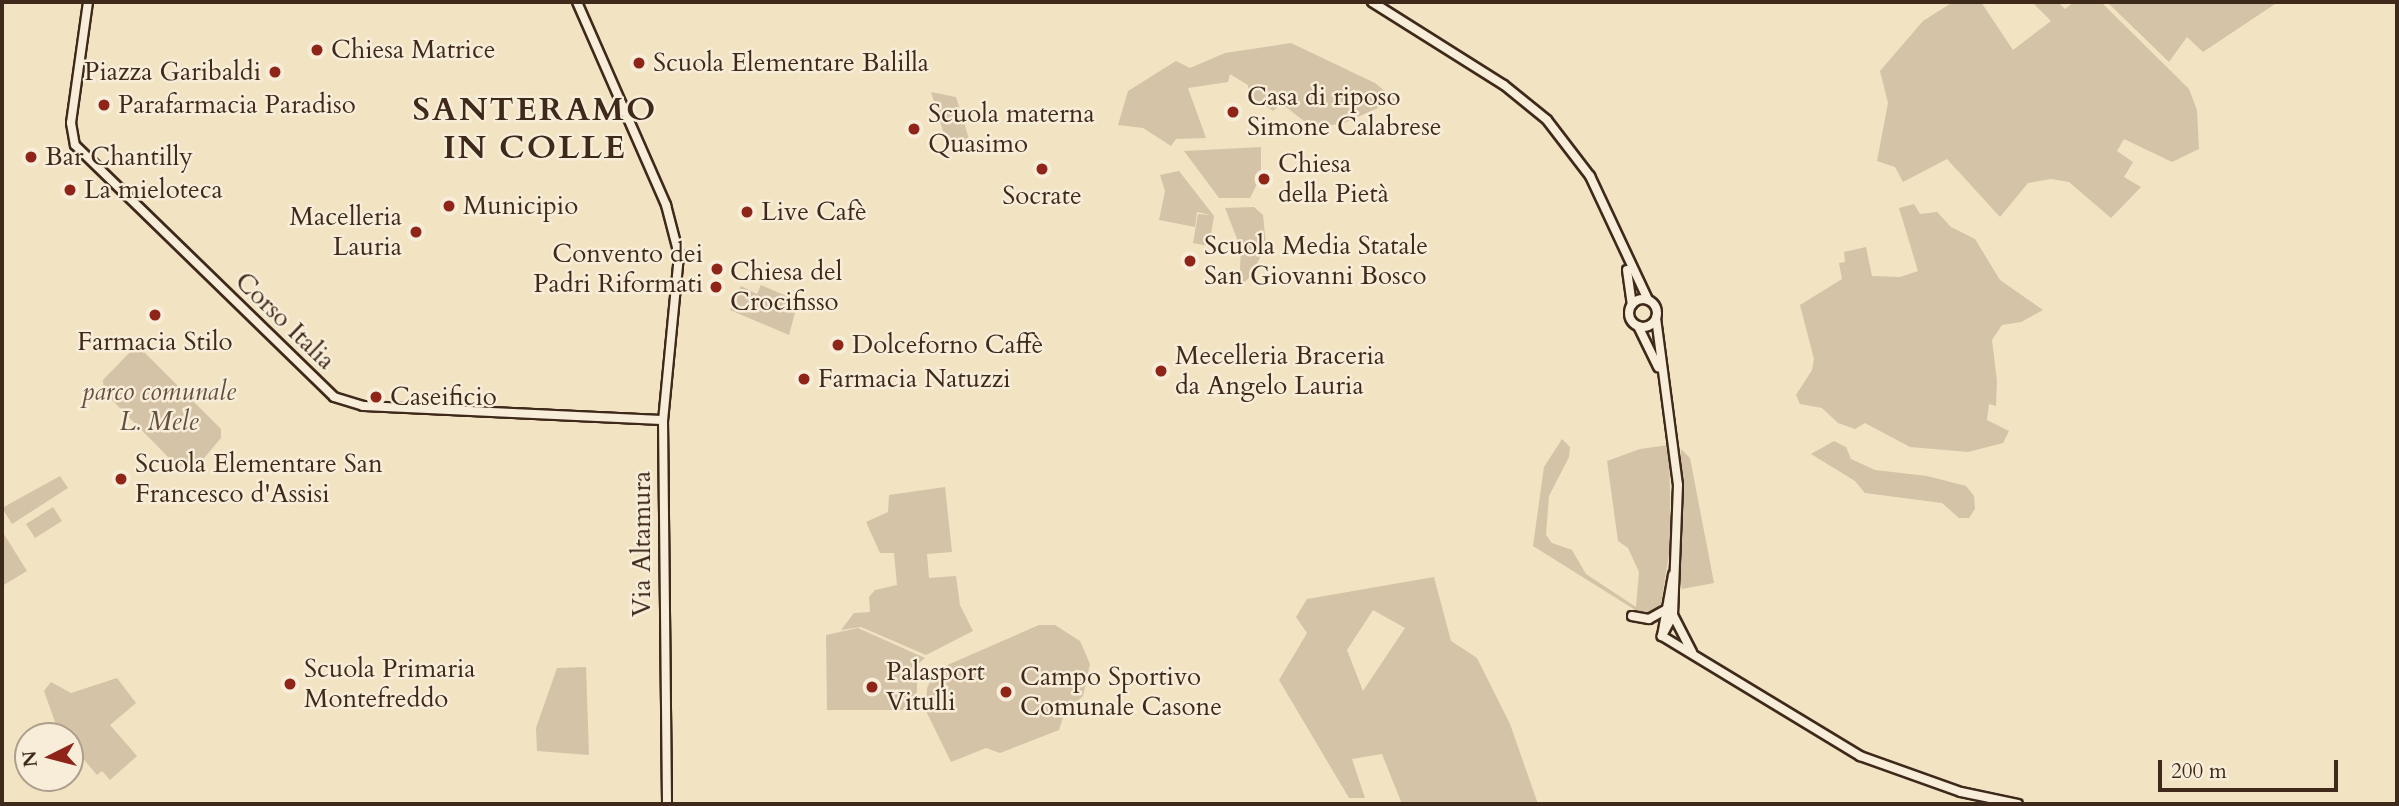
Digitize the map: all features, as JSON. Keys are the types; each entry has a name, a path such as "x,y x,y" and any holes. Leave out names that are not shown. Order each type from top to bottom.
{"main road":[{"name":"Corso Italia","path":"88,2 71,123 75,145 334,397 363,406 663,421"},
{"name":"Via Altamura","path":"577,2 666,205 680,265 663,421 667,804"},
{"path":"1372,2 1535,108 1582,164 1648,300 1657,310 1678,485 1673,615 1670,628 1662,636"},
{"path":"1614,227 1631,284 1630,315 1648,342 1666,393"},
{"path":"1632,305 1648,300"},
{"path":"1637,325 1650,325 1656,318"},
{"path":"1662,636 1674,572"},
{"path":"1632,616 1649,619 1665,610"},
{"path":"1673,615 1696,658"},
{"path":"1662,636 1860,756 1961,792 2018,804"}],"green space":[{"path":"1953,2 1981,2 2013,50 2051,21 2032,2 2058,2 2065,9 2074,2 2101,2 2189,89 2197,110 2199,149 2172,162 2124,139 2117,151 2133,162 2124,177 2141,187 2111,218 2069,182 2051,179 2028,183 2000,217 1947,159 1903,182 1895,167 1877,161 1888,103 1880,71 1923,21"},
{"path":"2107,2 2278,2 2203,52 2187,37 2169,62"},
{"path":"1291,43 1375,83 1396,100 1344,123 1313,128 1282,104 1273,111 1248,95 1248,85 1230,74 1228,82 1188,88 1206,138 1176,139 1171,146 1143,128 1118,125 1128,91 1176,61 1190,68 1225,53"},
{"path":"931,92 956,97 969,139 948,147"},
{"path":"1261,147 1261,176 1250,198 1219,198 1184,151"},
{"path":"1179,171 1214,216 1209,246 1193,243 1198,214 1211,215 1197,212 1195,227 1159,220 1165,191 1160,175"},
{"path":"1914,204 1920,214 1937,212 1951,227 1975,239 2000,280 2043,310 2021,322 2002,325 1992,340 1997,381 1996,406 1989,404 1987,420 2009,431 2003,443 1968,452 1910,447 1865,423 1855,429 1838,423 1822,408 1800,404 1796,395 1812,370 1814,359 1800,305 1842,279 1839,263 1845,262 1844,252 1866,247 1872,276 1900,277 1918,271 1899,208"},
{"path":"1254,207 1263,215 1266,245 1251,276 1239,287 1241,249 1225,208"},
{"path":"761,285 798,301 789,335 730,310 741,286 757,294"},
{"name":"parco comunale L. Mele","path":"140,348 221,429 221,438 199,464 177,466 104,392 103,380 133,349"},
{"path":"1562,439 1570,447 1569,457 1549,496 1546,535 1552,543 1572,550 1586,574 1636,607 1639,572 1628,548 1618,541 1607,461 1640,449 1669,445 1671,542 1661,603 1653,614 1640,613 1533,546 1544,467"},
{"path":"1834,441 1846,447 1851,459 1875,470 1927,476 1966,486 1974,496 1975,509 1969,518 1959,518 1942,503 1865,493 1855,481 1811,454"},
{"path":"1681,449 1690,458 1714,583 1682,589 1678,566"},
{"path":"60,476 68,488 12,524 2,508"},
{"path":"945,487 952,552 927,554 929,578 956,576 960,605 973,631 926,655 861,627 841,630 854,613 870,612 869,597 875,590 897,585 894,553 880,553 866,522 888,512 889,495"},
{"path":"53,507 62,521 35,538 26,524"},
{"path":"2,531 27,571 2,586"},
{"path":"1434,577 1451,641 1477,658 1510,724 1538,804 1402,804 1382,754 1352,759 1365,798 1349,798 1279,680 1307,633 1296,617 1307,599","holes":["1373,610 1405,628 1363,691 1347,650"]},
{"name":"Campo Sportivo Comunale Casone","path":"1039,625 1055,625 1080,641 1090,664 1083,696 1064,714 1059,730 1000,753 986,748 951,762 926,711 927,688 936,670"},
{"name":"Palasport Vitulli","path":"858,628 925,658 918,664 916,710 827,710 826,635"},
{"path":"586,667 589,755 537,751 536,728 557,668"},
{"path":"117,678 136,703 110,725 137,756 110,780 102,771 97,775 84,760 84,722 55,722 44,691 51,682 71,693"}],"place":[{"name":"Chiesa Matrice","path":"317,50"},
{"name":"Scuola Elementare Balilla","path":"639,63"},
{"name":"Piazza Garibaldi","path":"275,72"},
{"name":"Parafarmacia Paradiso","path":"104,105"},
{"name":"Casa di riposo Simone Calabrese","path":"1233,112"},
{"name":"Scuola materna Quasimo","path":"914,129"},
{"name":"Bar Chantilly","path":"31,157"},
{"name":"Socrate","path":"1042,169"},
{"name":"Chiesa della Pietà","path":"1264,179"},
{"name":"La mieloteca","path":"70,190"},
{"name":"Municipio","path":"449,206"},
{"name":"Live Cafè","path":"747,212"},
{"name":"Macelleria Lauria","path":"416,232"},
{"name":"Scuola Media Statale San Giovanni Bosco","path":"1190,261"},
{"name":"Convento dei Padri Riformati","path":"717,269"},
{"name":"Chiesa del Crocifisso","path":"716,287"},
{"name":"Farmacia Stilo","path":"155,315"},
{"name":"Dolceforno Caffè","path":"838,345"},
{"name":"Mecelleria Braceria da Angelo Lauria","path":"1161,371"},
{"name":"Farmacia Natuzzi","path":"804,379"},
{"name":"Caseificio","path":"376,397"},
{"name":"Scuola Elementare San Francesco d'Assisi","path":"121,479"},
{"name":"Scuola Primaria Montefreddo","path":"290,684"},
{"name":"Palasport Vitulli","path":"872,687"},
{"name":"Campo Sportivo Comunale Casone","path":"1006,692"}],"district":[{"name":"SANTERAMO IN COLLE","path":"535,129"}]}
